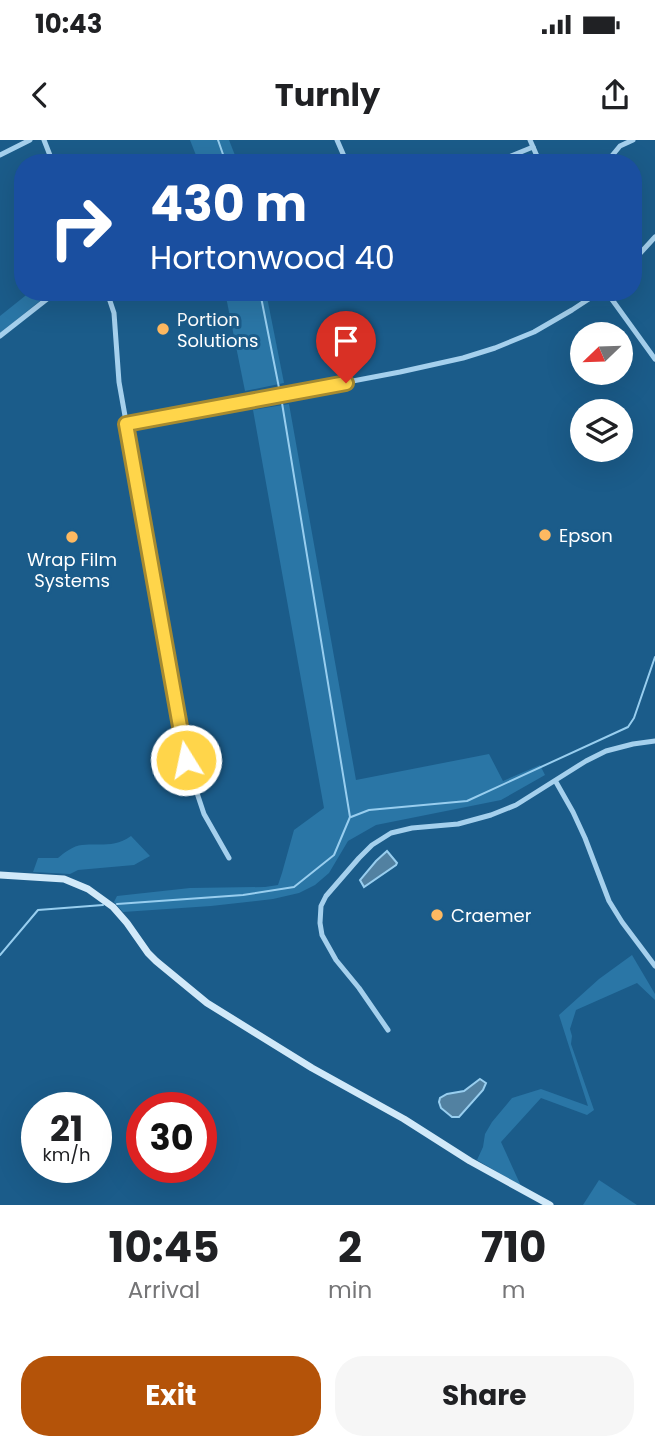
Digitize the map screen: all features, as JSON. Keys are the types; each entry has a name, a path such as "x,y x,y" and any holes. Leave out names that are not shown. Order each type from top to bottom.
{"street":[{"path":"0,155 30,140"},
{"path":"614,154 620,146 633,140"},
{"path":"514,154 531,143"},
{"path":"642,251 655,237"},
{"path":"0,335 44,301"},
{"path":"110,301 114,313 119,382 186,760 204,814 229,858"},
{"path":"126,424 424,367 495,348 534,332 585,301"},
{"path":"615,301 655,359"},
{"path":"388,1030 325,943 319,915 326,896 372,845 391,833 412,828 458,824 491,815 516,805 606,751 654,742"},
{"path":"556,782 585,838 609,901 655,966"},
{"path":"0,874 64,879 88,889 113,908 156,961 207,1003 312,1068 550,1205"}],"shaded area":[{"path":"190,140 229,140 234,154 195,154"},
{"path":"19,301 40,301 0,333 0,316"},
{"path":"227,301 268,301 284,383 245,391"},
{"path":"289,404 356,780 489,754 503,781 540,765 545,775 501,800 376,825 348,841 329,873 315,885 299,893 273,899 211,906 123,912 114,902 117,896 190,888 278,885 294,830 324,808 253,410"},
{"path":"131,836 150,856 134,865 78,870 70,874 33,872 38,858 58,858 79,846 113,844"},
{"path":"387,851 396,865 364,887 360,880"},
{"path":"632,955 655,994 655,1000 637,983 576,1010 570,1029 571,1044 594,1110 587,1115 541,1098 501,1142 521,1186 477,1160 485,1134 512,1098 541,1089 588,1106 559,1015 599,979"},
{"path":"480,1079 486,1083 483,1090 459,1117 452,1117 441,1108 440,1098 464,1091"},
{"path":"599,1180 637,1205 583,1205"}],"waterway":[{"path":"218,140 223,154"},
{"path":"117,904 243,895 294,887 334,855 350,817 282,403 262,301"},
{"path":"351,817 369,810 467,801 628,727 634,718 655,657"},
{"path":"0,955 38,910 103,905"}],"place":[{"name":"Portion Solutions","path":"163,329"},
{"name":"Epson","path":"545,535"},
{"name":"Wrap Film Systems","path":"72,537"},
{"name":"Craemer","path":"437,915"}],"route":[{"path":"186,760 126,424 346,383"}]}
